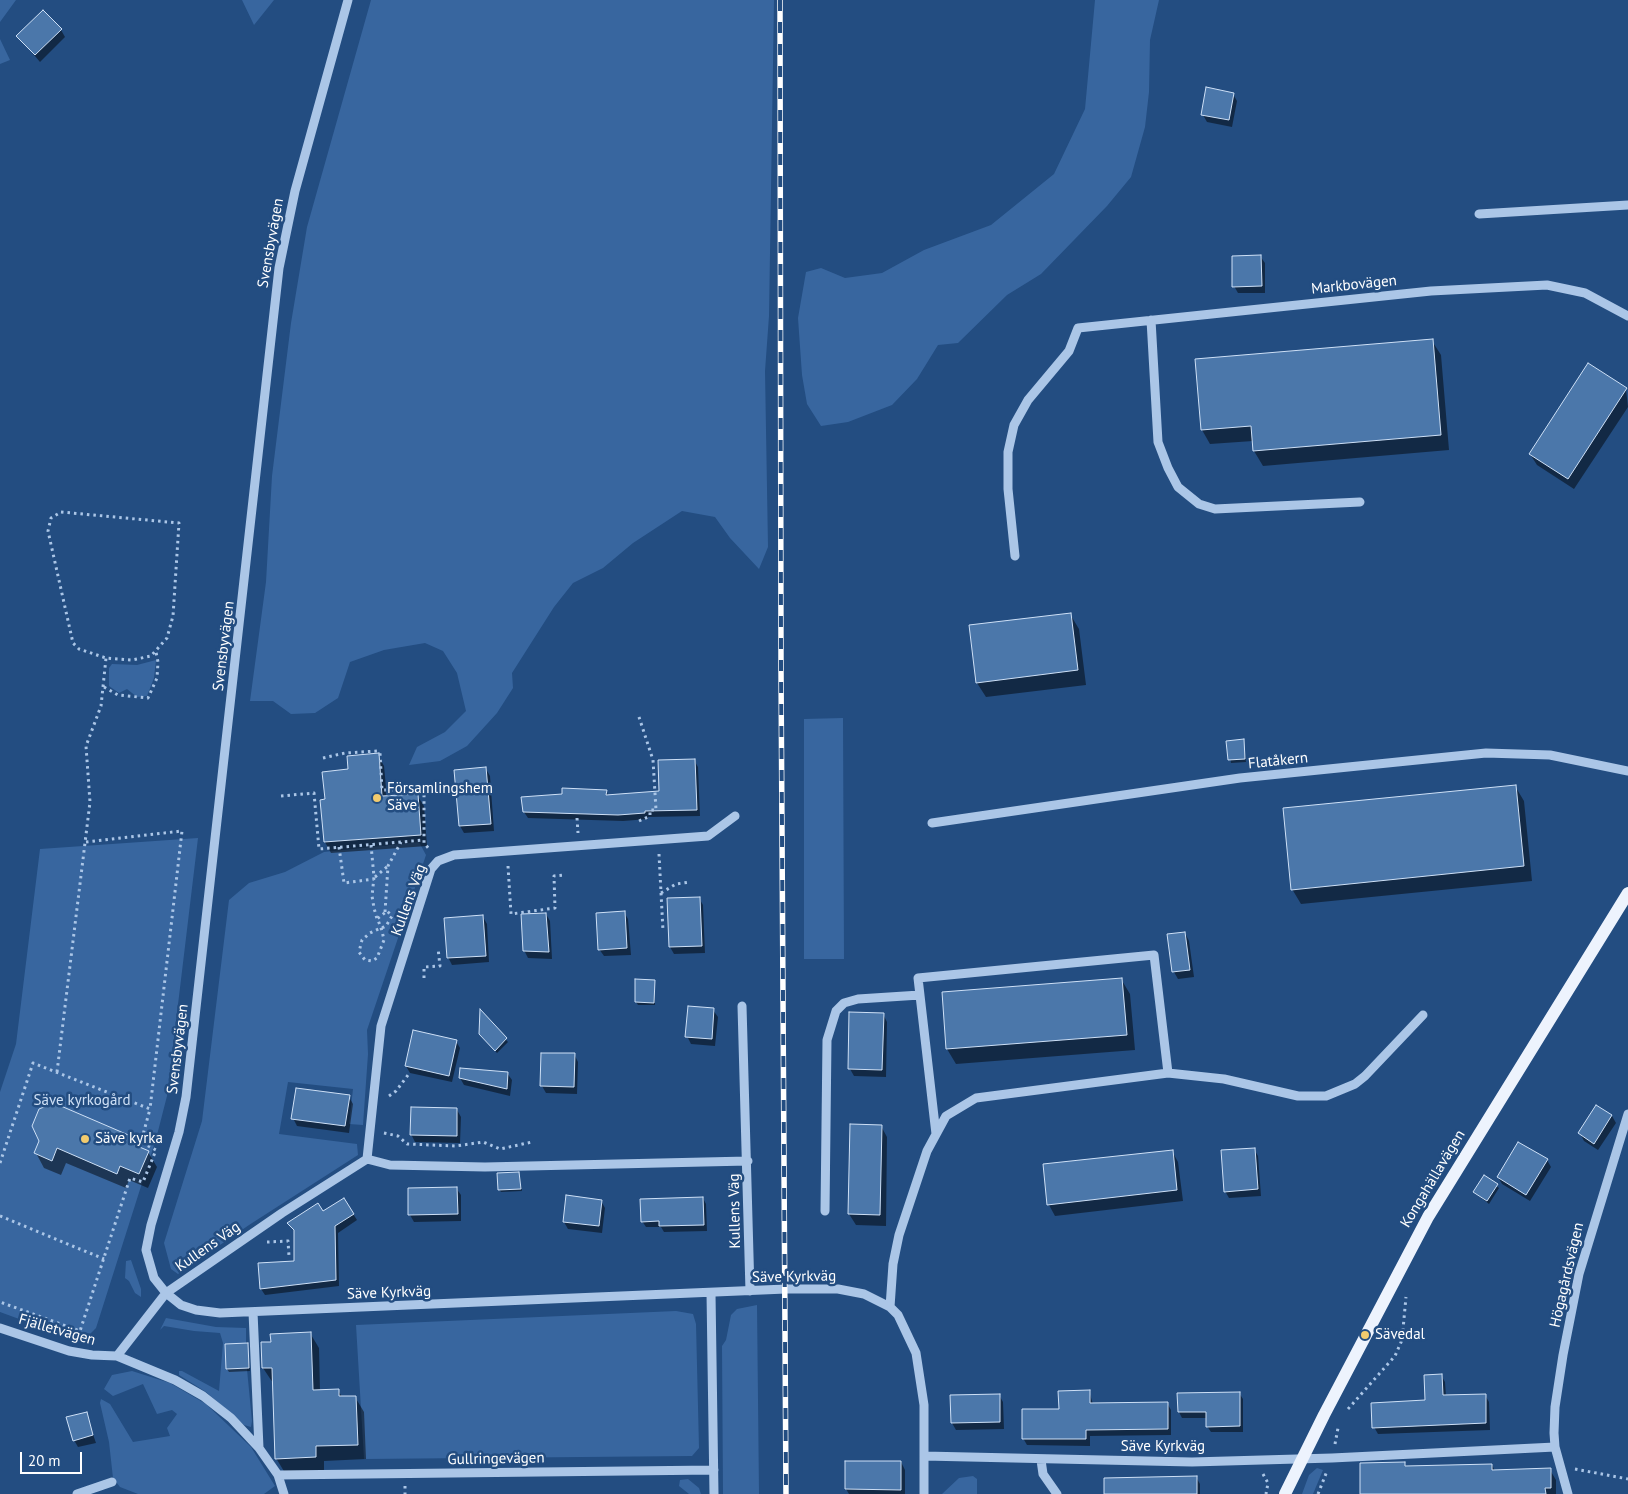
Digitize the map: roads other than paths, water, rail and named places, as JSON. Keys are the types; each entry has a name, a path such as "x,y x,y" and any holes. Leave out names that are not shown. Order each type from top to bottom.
{"main road":[{"name":"Kongahällavägen","path":"1285,1494 1428,1217 1628,893"}],"street":[{"name":"Svensbyvägen","path":"166,1294 154,1278 146,1250 151,1225 179,1132 186,1097 252,522 275,295 295,191 348,0"},
{"path":"1479,214 1628,205"},
{"name":"Markbovägen","path":"1015,556 1008,489 1008,452 1014,426 1028,400 1069,351 1078,328 1431,291 1547,285 1585,293 1628,316"},
{"path":"1151,320 1158,442 1178,487 1199,504 1215,509 1360,502"},
{"name":"Flatåkern","path":"932,823 1240,778 1486,753 1550,755 1628,771"},
{"name":"Kullens Väg","path":"367,1158 381,1026 431,869 439,861 454,855 507,850 708,836 735,816"},
{"path":"936,1134 918,978 1154,955 1168,1073"},
{"path":"825,1211 827,1040 836,1011 844,1003 858,999 920,995"},
{"name":"Kullens Väg","path":"742,1006 748,1161 750,1291"},
{"path":"890,1307 893,1264 899,1235 927,1151 946,1116 976,1098 1168,1073 1224,1079 1298,1096 1326,1096 1356,1084 1366,1076 1423,1015"},
{"name":"Högagårdsvägen","path":"1568,1494 1555,1447 1555,1407 1571,1311 1594,1222 1628,1114"},
{"name":"Kullens Väg","path":"166,1294 254,1232 367,1158"},
{"name":"Kullens Väg","path":"367,1158 390,1165 485,1167 748,1161"},
{"name":"Säve Kyrkväg","path":"166,1294 181,1305 196,1310 220,1313 838,1289 864,1294 890,1307 905,1328 916,1353 924,1404 924,1456 1192,1462 1302,1458"},
{"path":"711,1293 714,1494"},
{"path":"166,1294 117,1356 175,1380 203,1396 231,1418 258,1448 278,1475 284,1494"},
{"path":"253,1312 258,1448"},
{"name":"Fjälletvägen","path":"0,1328 69,1351 92,1355 117,1356"},
{"path":"1302,1458 1555,1447"},
{"path":"924,1456 924,1494"},
{"path":"1041,1460 1043,1474 1057,1494"},
{"name":"Gullringevägen","path":"278,1475 714,1470"},
{"path":"77,1494 112,1482"}],"railway":[{"path":"780,0 781,668 786,1494"}],"place":[{"name":"Församlingshem Säve","path":"377,798"},
{"name":"Säve kyrka","path":"85,1139"},
{"name":"Sävedal","path":"1365,1335"}],"park label":[{"name":"Säve kyrkogård","path":"82,1101"}]}
